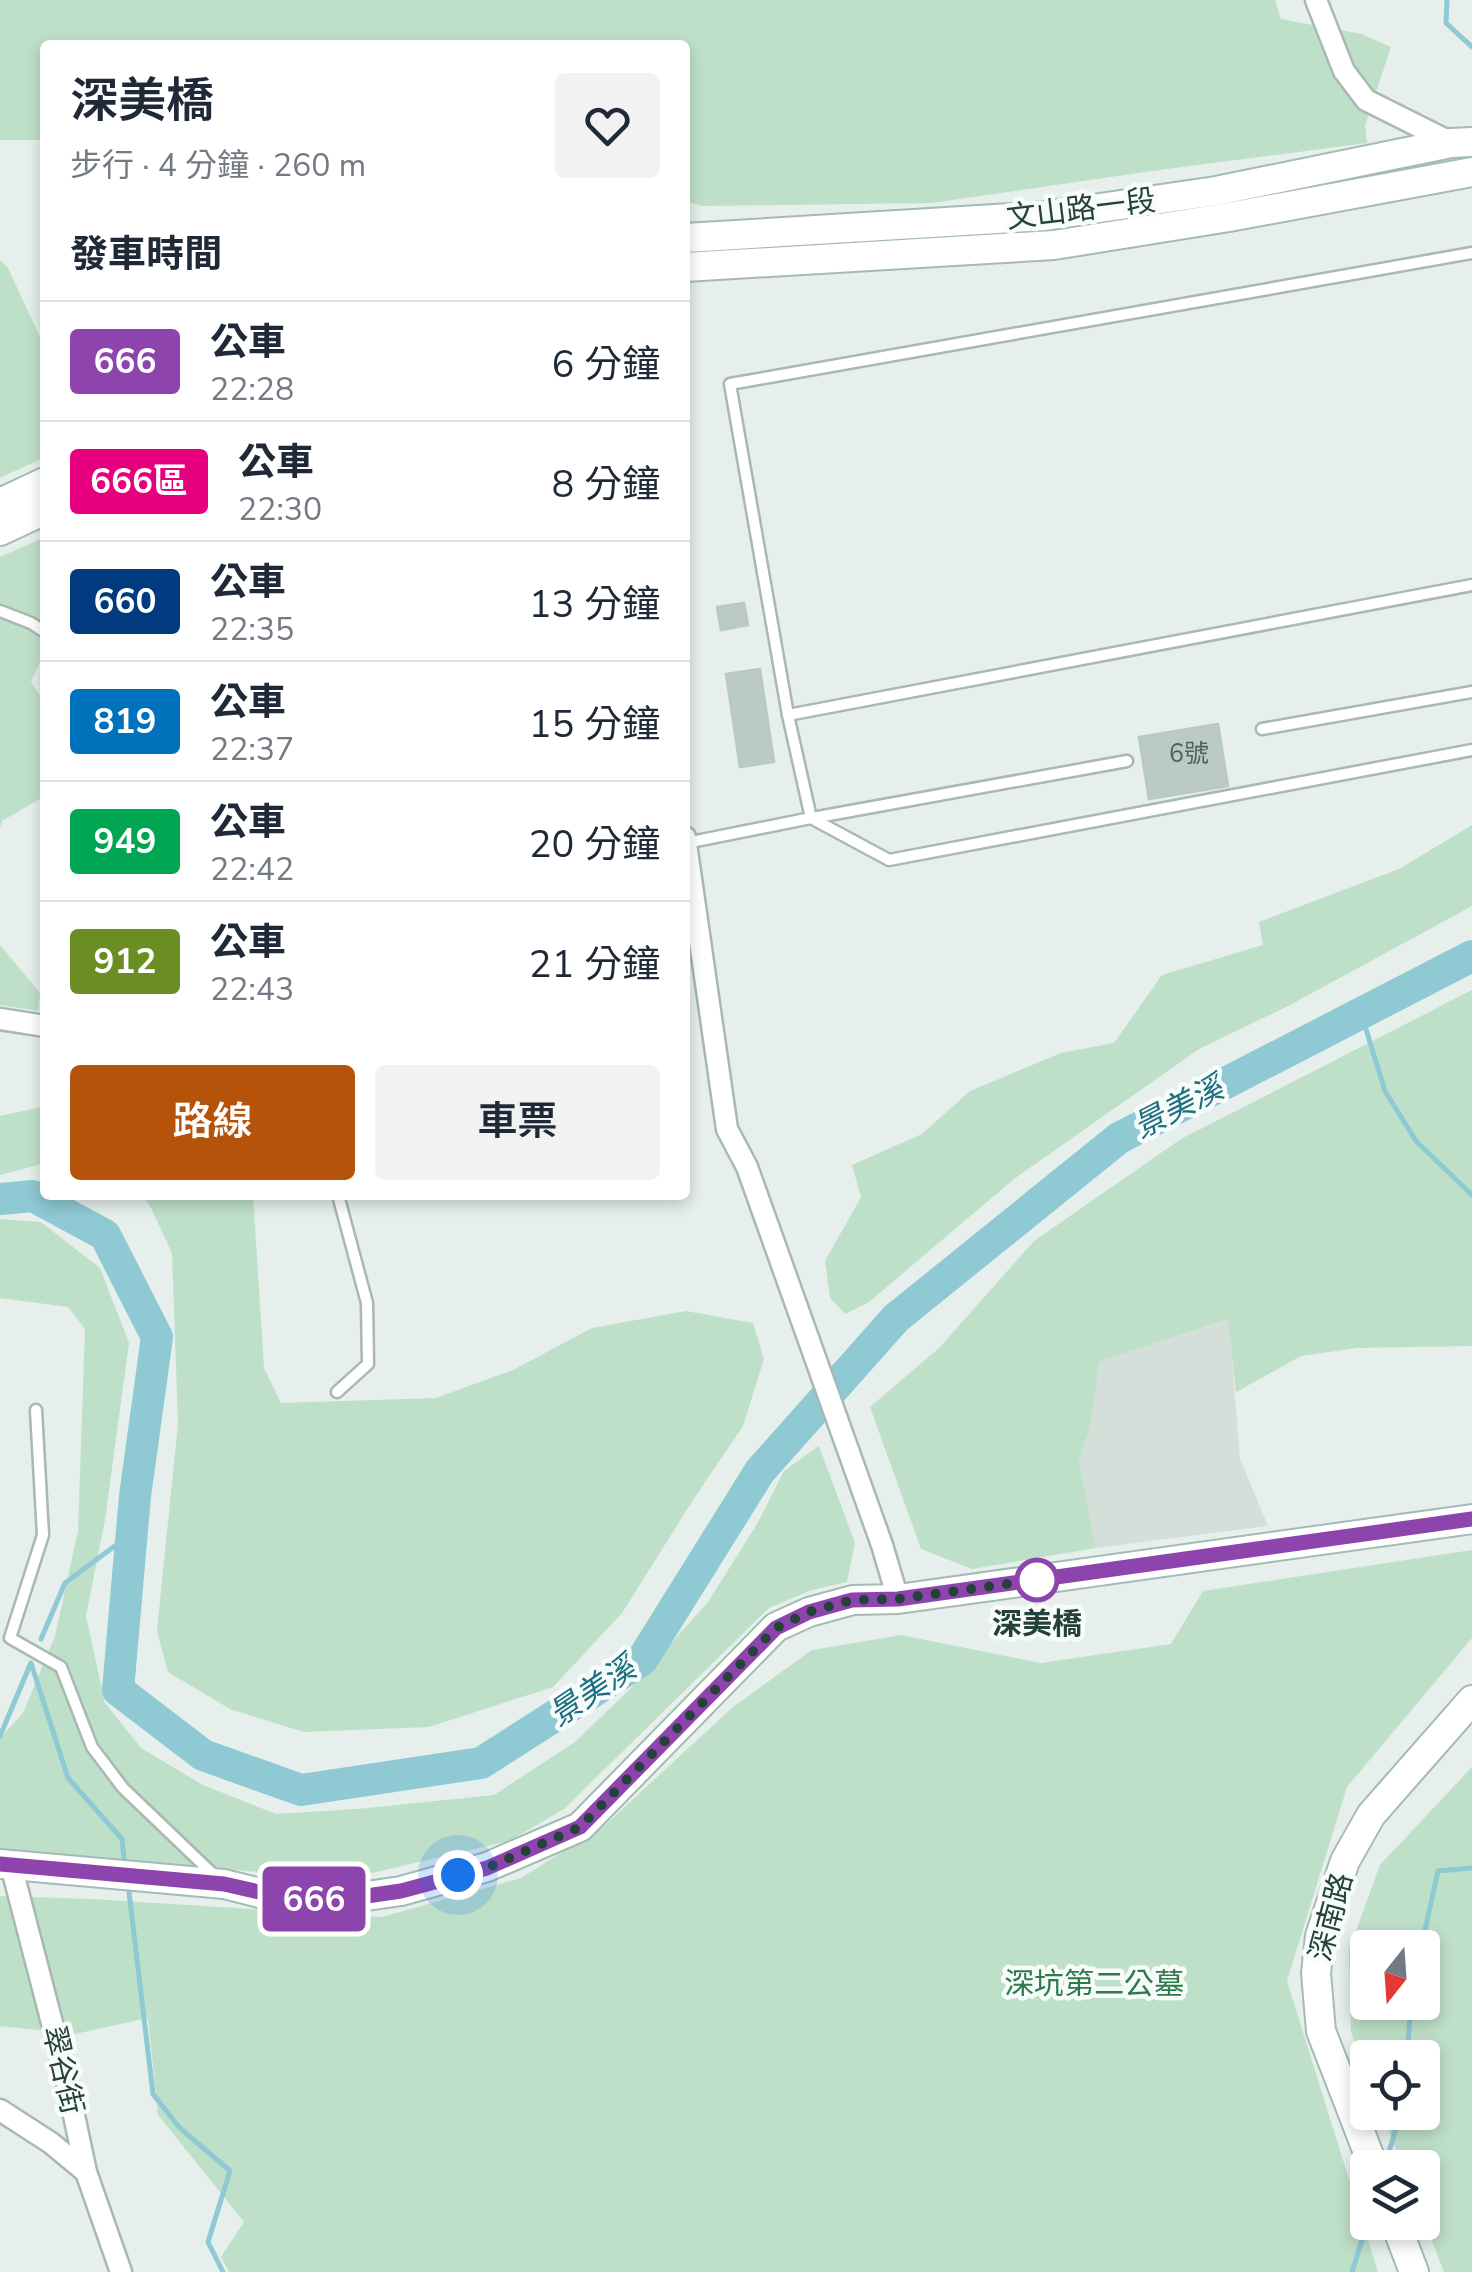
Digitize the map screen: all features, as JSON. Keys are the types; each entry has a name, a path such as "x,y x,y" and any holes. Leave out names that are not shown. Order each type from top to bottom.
{"main road":[{"name":"文山路一段","path":"690,238 1045,216 1465,146"},
{"name":"文山路一段","path":"690,267 1054,245 1472,172"},
{"path":"0,503 40,484"},
{"path":"0,532 40,512"},
{"path":"6,1864 224,1884 268,1894 332,1901 401,1891 487,1868 580,1827 776,1628 809,1612 852,1600 898,1599 1472,1519"},
{"name":"深南路","path":"1367,2150 1322,2030 1316,1973 1320,1936 1345,1861 1372,1816 1472,1700"},
{"path":"1402,2240 1414,2272"}],"street":[{"path":"1316,0 1344,72 1366,100 1465,146"},
{"path":"690,868 728,1129 748,1167 898,1599"},
{"path":"0,1019 40,1025"},
{"name":"翠谷街","path":"6,1864 65,2074 86,2172"},
{"name":"翠谷街","path":"0,2110 50,2142 86,2172"},
{"path":"86,2172 121,2272"}],"lane":[{"path":"1472,253 730,384 788,715 812,818 889,860 1472,750"},
{"path":"788,715 1472,585"},
{"path":"0,611 40,629"},
{"path":"1262,728 1472,692"},
{"path":"690,839 1127,761"},
{"path":"337,1392 368,1364 367,1303 339,1200"},
{"path":"36,1410 43,1535 10,1638 61,1668 92,1747 123,1788 224,1884"}],"shaded area":[{"path":"1229,1319 1240,1459 1268,1526 1096,1548 1079,1461 1090,1429 1098,1362"}],"green space":[{"path":"0,0 1275,0 1281,19 1361,34 1391,47 1365,125 1367,143 932,203 701,206 690,203 690,40 40,40 40,140 0,140"},
{"path":"0,260 8,268 40,337 40,459 0,478"},
{"path":"40,539 40,661 31,682 40,696 40,799 2,821 0,828 0,557"},
{"path":"1472,825 1472,906 1290,1005 1199,1049 1014,1179 869,1302 845,1314 830,1298 825,1261 861,1197 852,1165 922,1134 970,1091 1061,1053 1114,1043 1162,975 1263,945 1259,922 1399,869"},
{"path":"0,945 40,993 38,1011 0,1005"},
{"path":"1472,990 1472,1346 1357,1348 1301,1356 1236,1392 1228,1319 1099,1362 1090,1429 1079,1461 1096,1548 972,1569 921,1549 870,1407 939,1348 1034,1241 1181,1139"},
{"path":"40,1107 40,1164 0,1175 0,1116"},
{"path":"145,1200 253,1200 264,1368 281,1403 436,1398 513,1370 592,1328 686,1311 753,1323 764,1359 743,1426 622,1613 553,1687 429,1727 303,1732 230,1709 168,1672 157,1631 178,1423 172,1253"},
{"path":"0,1219 41,1222 100,1268 129,1343 105,1520 86,1616 105,1703 141,1748 203,1785 276,1814 494,1795 575,1742 628,1691 708,1602 757,1524 784,1471 819,1446 855,1543 847,1582 812,1590 769,1608 564,1809 509,1841 355,1877 0,1848 0,1738 23,1713 55,1636 78,1531 85,1329 68,1307 0,1298"},
{"name":"深坑第二公墓","path":"1472,1550 1472,1638 1347,1787 1287,1981 1350,2182 1350,2240 1368,2240 1378,2272 229,2272 221,2257 244,2222 158,2115 148,2018 75,2034 0,2026 0,1896 382,1917 521,1878 605,1825 733,1707 812,1650 901,1635 1041,1663 1171,1644 1203,1591"},
{"path":"1472,1767 1472,2272 1444,2272 1432,2240 1440,2240 1440,2150 1396,2150 1389,2130 1440,2130 1440,2040 1354,2040 1351,2032 1351,2020 1440,2020 1440,1930 1356,1930 1380,1865"}],"building":[{"path":"744,603 748,625 721,630 717,607"},
{"path":"760,669 774,762 740,767 726,674"},
{"path":"1218,724 1228,786 1149,799 1139,737"}],"waterway":[{"path":"1447,0 1446,23 1472,47"},
{"name":"景美溪","path":"40,1200 105,1235 157,1337 135,1496 118,1690 203,1755 301,1790 481,1763 642,1660 760,1471 896,1318 1119,1138 1472,956"},
{"path":"1361,1013 1385,1091 1416,1141 1472,1195"},
{"name":"景美溪","path":"0,1199 33,1196 40,1200"},
{"path":"41,1639 65,1583 131,1534"},
{"path":"31,1663 68,1778 122,1839 124,1859"},
{"path":"0,1736 30,1665"},
{"path":"1425,1930 1438,1871 1472,1868"},
{"path":"129,1892 153,2094 179,2127 230,2171 208,2242 223,2272"},
{"path":"1408,2040 1410,2020"},
{"path":"1390,2150 1396,2130"},
{"path":"1352,2272 1362,2240"}],"bus line":[{"name":"666","path":"0,1864 224,1884 268,1894 332,1901 401,1891 487,1868 580,1827 776,1628 809,1612 852,1600 898,1599 1472,1519"}],"place":[{"name":"深美橋","path":"1037,1580"}],"route":[{"path":"458,1875 487,1868 580,1827 776,1628 809,1612 852,1600 898,1599 1051,1578 1037,1580"}]}
